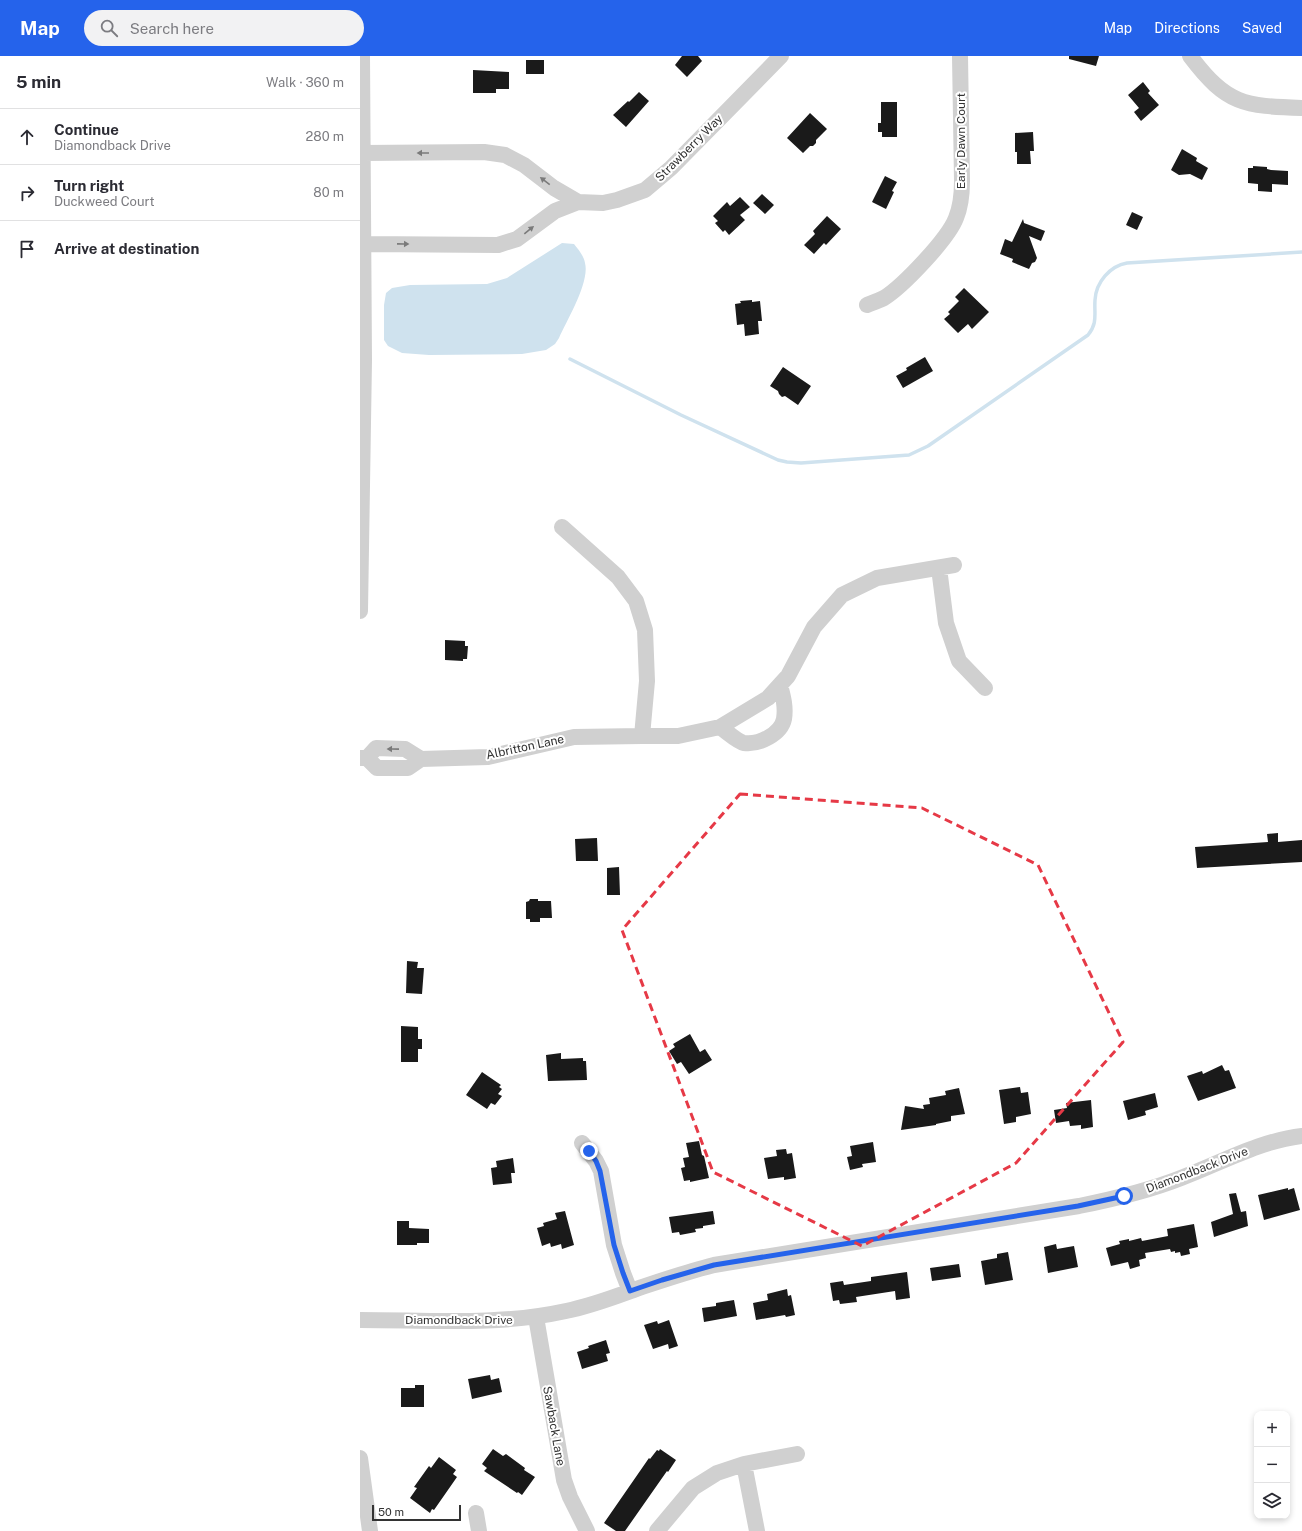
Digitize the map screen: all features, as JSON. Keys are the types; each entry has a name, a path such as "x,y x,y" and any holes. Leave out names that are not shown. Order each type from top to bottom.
{"street":[{"path":"360,611 364,375 362,56"},
{"name":"Early Dawn Court","path":"867,305 884,297 901,284 943,240 956,217 962,195 960,56"},
{"path":"1190,56 1210,80 1232,98 1255,105 1302,108"},
{"name":"Strawberry Way","path":"364,244 498,245 518,238 554,211 578,202 603,203 617,200 645,190 671,168 774,58"},
{"name":"Strawberry Way","path":"363,153 484,152 505,155 524,164 554,188 578,202"},
{"path":"562,527 618,577 636,601 645,630 646,681 642,736"},
{"path":"780,685 784,702 784,720 772,736 758,742 743,743 720,728 768,698 780,685 788,676 814,627 842,595 877,578 954,565"},
{"path":"939,568 946,623 959,661 985,688"},
{"name":"Albritton Lane","path":"363,758 376,748 405,749 421,758 488,757 574,737 678,736 720,728"},
{"name":"Diamondback Drive","path":"360,1320 482,1321 536,1317 590,1306 662,1280 714,1265 1078,1206 1124,1196 1180,1179 1267,1144 1302,1136"},
{"path":"582,1143 596,1161 600,1171 614,1245 630,1291"},
{"name":"Sawback Lane","path":"536,1317 564,1480 570,1497 586,1531"},
{"path":"657,1531 693,1488 717,1473 744,1464 797,1454"},
{"path":"360,1458 361,1478 370,1531"},
{"path":"744,1464 757,1531"},
{"path":"476,1513 479,1531"}],"highlighted area":[{"path":"740,794 922,808 1038,865 1123,1042 1016,1163 862,1246 713,1172 622,930"}],"water":[{"path":"562,243 574,244 581,253 586,271 581,290 559,338 555,344 546,350 522,354 429,355 402,353 388,346 384,340 384,305 386,293 392,288 410,285 487,284 507,278"}],"building":[{"path":"682,56 698,56 702,61 687,77 675,65"},
{"path":"1069,56 1099,56 1096,66 1069,59"},
{"path":"526,60 544,60 544,74 526,74"},
{"path":"473,70 509,72 509,89 496,89 496,93 473,93"},
{"path":"1143,82 1150,91 1148,93 1159,105 1141,121 1134,112 1139,108 1128,95"},
{"path":"639,92 649,101 626,127 613,115"},
{"path":"881,102 897,102 897,137 882,137 882,132 878,132 878,123 881,123"},
{"path":"810,113 827,129 816,140 816,143 813,146 810,146 803,153 787,138"},
{"path":"1033,132 1034,151 1030,151 1031,164 1017,164 1017,152 1015,152 1015,133"},
{"path":"1182,149 1197,158 1196,161 1208,168 1202,180 1190,174 1179,175 1171,170"},
{"path":"1253,166 1267,167 1267,169 1271,170 1288,171 1288,185 1272,184 1272,192 1258,191 1258,184 1248,183 1248,168 1253,168"},
{"path":"885,176 897,182 892,191 894,192 886,209 872,202"},
{"path":"762,194 774,205 765,214 753,203"},
{"path":"740,197 750,207 740,215 745,220 729,235 725,230 723,232 715,223 718,221 713,216 727,202 730,206"},
{"path":"1132,212 1143,217 1137,230 1126,225"},
{"path":"827,216 841,229 826,245 824,243 814,254 804,245 815,234 813,231"},
{"path":"1023,219 1024,223 1045,231 1041,241 1029,236 1037,258 1029,269 1012,262 1013,259 1000,254 1005,239 1012,242"},
{"path":"964,288 989,312 972,329 968,324 958,333 944,319 950,314 948,312 959,301 955,297"},
{"path":"752,300 752,302 760,301 762,321 758,321 759,334 745,336 744,324 737,325 735,304 741,303 740,301"},
{"path":"925,357 933,371 903,388 896,376 907,370 906,368"},
{"path":"783,367 811,386 798,405 785,396 782,397 778,391 770,386"},
{"path":"445,640 465,641 465,646 468,646 467,659 463,659 463,661 445,660"},
{"path":"1278,833 1278,842 1302,840 1302,862 1197,868 1195,847 1268,842 1267,834"},
{"path":"597,838 598,861 576,861 575,839"},
{"path":"619,867 620,895 607,895 607,868"},
{"path":"530,899 538,899 538,901 551,901 552,918 540,918 540,922 530,922 530,919 526,919 526,902"},
{"path":"407,961 418,962 417,968 424,968 422,994 406,993"},
{"path":"401,1026 418,1027 418,1039 422,1039 422,1049 418,1049 418,1062 401,1062"},
{"path":"690,1034 700,1052 705,1049 712,1060 689,1074 681,1062 677,1064 669,1051 675,1047 673,1044"},
{"path":"561,1053 561,1059 583,1058 583,1061 586,1061 587,1080 548,1081 546,1055"},
{"path":"1222,1065 1225,1071 1229,1070 1236,1088 1198,1101 1187,1076 1202,1071 1203,1074"},
{"path":"482,1072 501,1085 499,1087 502,1089 498,1094 502,1096 495,1105 491,1103 487,1109 466,1095"},
{"path":"1020,1087 1021,1093 1028,1092 1031,1114 1016,1117 1016,1122 1004,1124 999,1090"},
{"path":"959,1088 965,1114 951,1116 951,1121 936,1125 901,1130 905,1106 924,1109 923,1105 930,1104 929,1098 946,1095 945,1091"},
{"path":"1155,1093 1158,1107 1145,1111 1146,1115 1128,1120 1123,1101"},
{"path":"1091,1100 1093,1127 1081,1129 1081,1125 1070,1126 1069,1121 1056,1123 1054,1110 1067,1108 1066,1103"},
{"path":"699,1141 709,1178 690,1182 690,1180 684,1181 681,1168 685,1167 683,1158 689,1157 686,1143"},
{"path":"873,1142 876,1162 862,1164 863,1167 850,1170 847,1157 852,1156 850,1146"},
{"path":"786,1149 787,1154 792,1153 796,1178 784,1180 784,1177 768,1179 764,1158 777,1156 776,1150"},
{"path":"513,1158 515,1173 511,1173 512,1183 493,1185 491,1168 497,1167 496,1161"},
{"path":"1288,1188 1288,1190 1294,1188 1300,1210 1264,1220 1258,1195"},
{"path":"1236,1193 1241,1212 1246,1211 1248,1226 1214,1237 1211,1222 1233,1214 1229,1194"},
{"path":"565,1211 574,1245 562,1249 561,1244 551,1247 550,1243 542,1246 537,1228 544,1226 543,1223 557,1219 555,1213"},
{"path":"713,1211 715,1224 695,1229 696,1232 680,1235 679,1232 672,1233 669,1217"},
{"path":"397,1221 409,1221 409,1228 429,1229 429,1243 417,1243 417,1245 397,1245"},
{"path":"1194,1224 1198,1247 1189,1249 1190,1254 1181,1256 1180,1252 1171,1252 1170,1249 1145,1253 1146,1258 1139,1260 1140,1266 1130,1269 1128,1262 1111,1266 1106,1248 1120,1244 1119,1241 1129,1239 1129,1241 1141,1238 1142,1241 1168,1236 1167,1229"},
{"path":"1056,1244 1057,1249 1074,1246 1078,1267 1048,1273 1044,1247"},
{"path":"1008,1252 1013,1280 985,1285 981,1261 997,1258 997,1254"},
{"path":"959,1264 961,1277 932,1281 930,1268"},
{"path":"907,1272 910,1298 896,1300 895,1291 856,1297 857,1302 840,1304 839,1300 833,1301 830,1283 843,1281 844,1285 871,1281 871,1277"},
{"path":"787,1289 788,1296 791,1295 795,1315 786,1317 785,1315 756,1320 753,1303 768,1300 767,1294"},
{"path":"734,1300 737,1316 704,1322 702,1308 716,1306 716,1303"},
{"path":"669,1320 678,1346 669,1349 668,1344 653,1349 644,1325 657,1321 658,1324"},
{"path":"606,1340 610,1353 606,1354 608,1361 582,1369 577,1352 589,1348 588,1346"},
{"path":"490,1375 491,1380 499,1378 502,1392 472,1399 468,1379"},
{"path":"415,1385 424,1385 424,1407 401,1407 401,1388 415,1388"},
{"path":"493,1449 503,1456 506,1454 525,1468 524,1470 535,1477 522,1495 484,1471 487,1468 482,1464"},
{"path":"660,1449 676,1460 625,1531 616,1531 604,1523 649,1458 650,1459 657,1450 659,1451"},
{"path":"439,1457 456,1470 453,1474 457,1477 434,1510 432,1509 430,1513 410,1498 417,1488 414,1487 429,1466 431,1468"}],"waterway":[{"path":"570,359 681,415 778,460 801,463 909,455 928,446 1088,335 1091,331 1095,318 1095,300 1098,287 1105,276 1115,268 1127,263 1302,252"}],"route":[{"path":"589,1151 596,1161 603,1181 614,1245 630,1291 690,1271 739,1260 1078,1206 1124,1196"}]}
